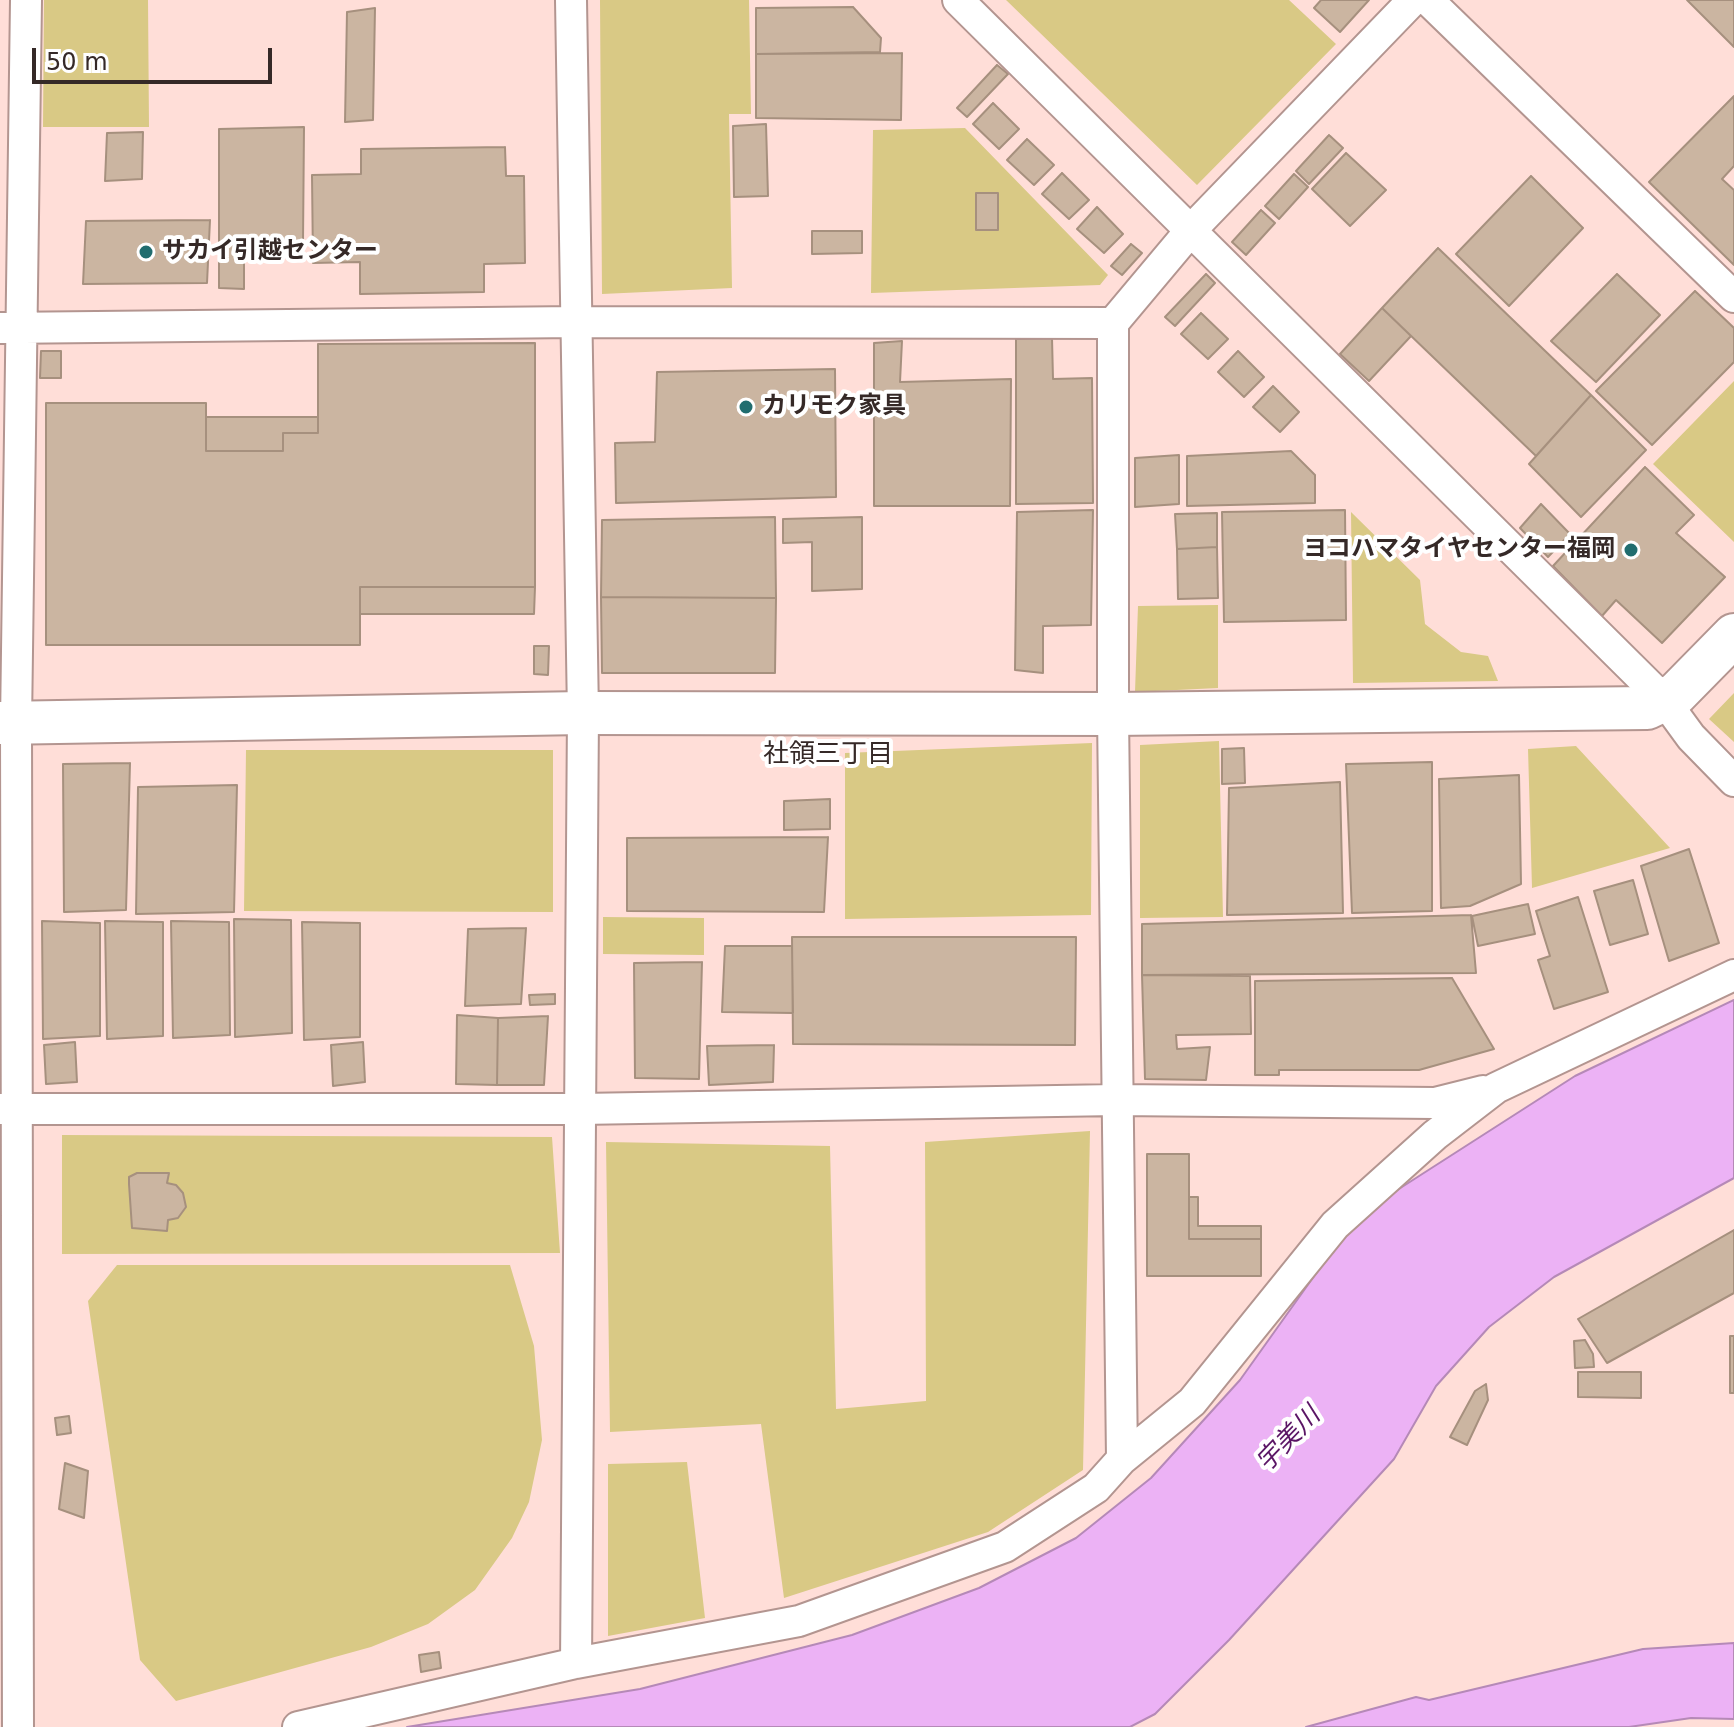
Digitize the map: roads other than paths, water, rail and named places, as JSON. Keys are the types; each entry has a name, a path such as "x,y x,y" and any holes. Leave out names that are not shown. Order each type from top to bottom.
{"street":[{"path":"18,1727 9,1458 8,723 11,328 26,0"},
{"path":"571,0 583,713 576,1663"},
{"path":"958,0 1664,700 1691,737 1734,781"},
{"path":"1122,1459 1116,1100 1113,323 1191,230 1413,0"},
{"path":"1428,0 1734,297"},
{"path":"11,328 576,322 1113,323"},
{"path":"8,723 583,713 1113,714 1647,708 1676,694 1734,635"},
{"path":"10,1109 580,1109 1116,1100 1435,1103 1496,1088 1734,975"},
{"path":"298,1727 576,1663 799,1621 1005,1547 1096,1488 1122,1459 1192,1402 1335,1225 1435,1135 1496,1088"}],"water":[{"name":"宇美川","path":"1734,1000 1734,1178 1554,1277 1489,1327 1436,1386 1394,1459 1229,1640 1155,1714 1130,1727 407,1727 640,1689 852,1635 979,1588 1076,1538 1151,1478 1240,1380 1332,1251 1377,1203 1575,1076"},
{"path":"1734,1643 1734,1719 1691,1718 1629,1727 1306,1727 1416,1697 1429,1700 1643,1649"}],"place":[{"name":"サカイ引越センター","path":"146,252"},
{"name":"カリモク家具","path":"746,407"},
{"name":"ヨコハマタイヤセンター福岡","path":"1631,550"}],"district":[{"name":"社領三丁目","path":"828,755"}]}
